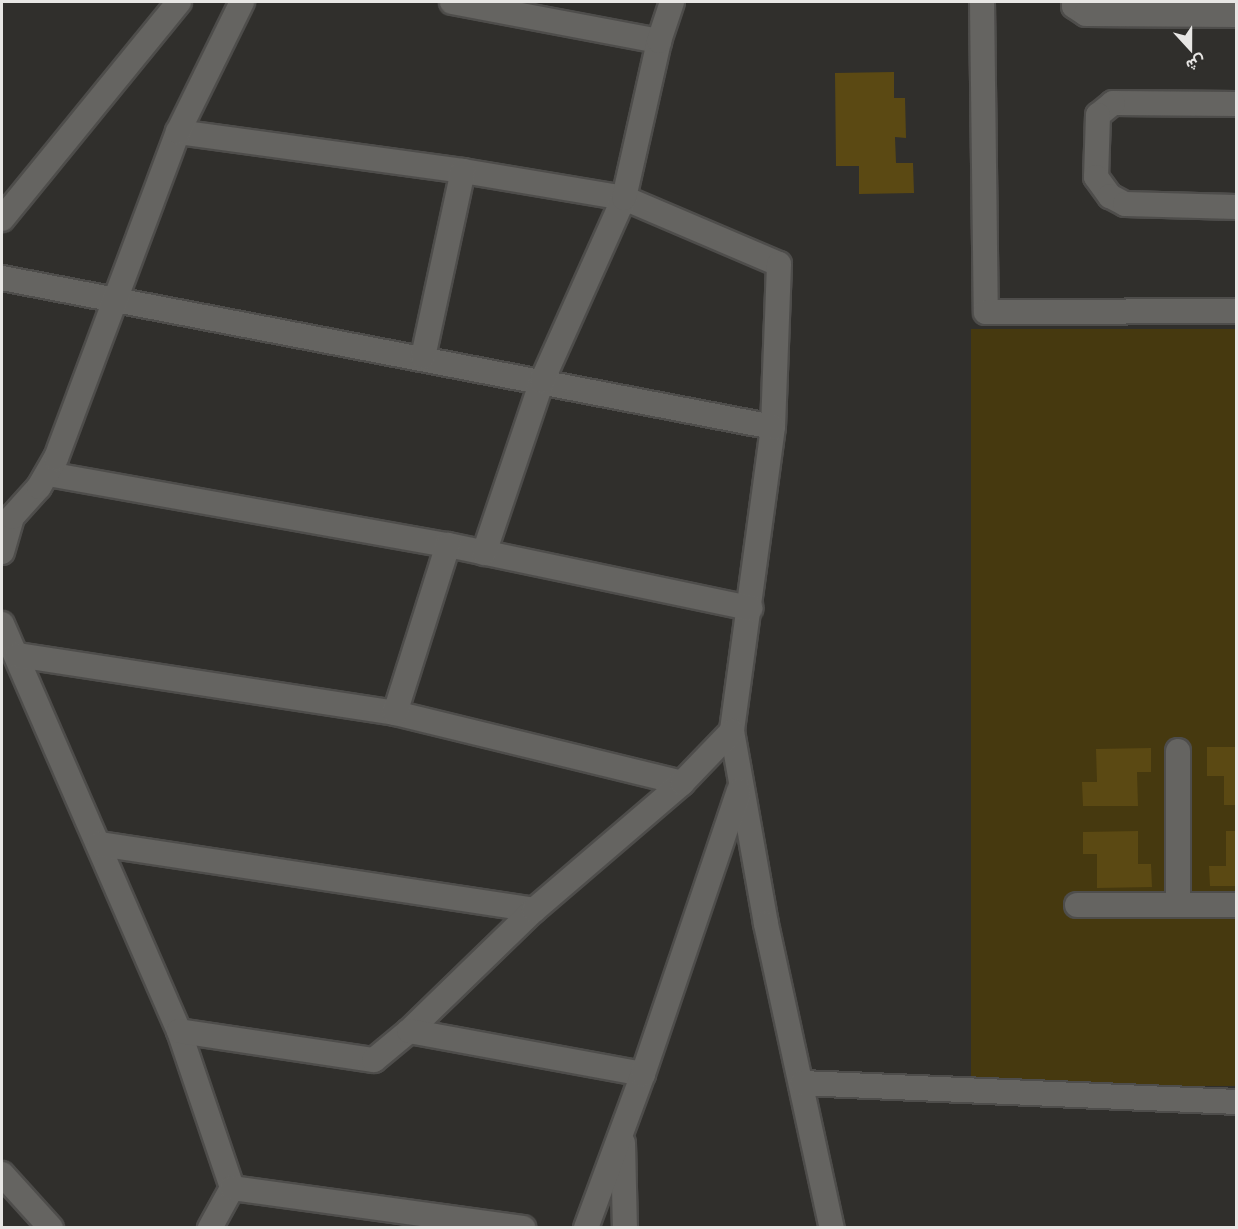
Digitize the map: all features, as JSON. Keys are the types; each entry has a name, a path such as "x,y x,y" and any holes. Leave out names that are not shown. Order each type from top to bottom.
{"street":[{"path":"2,219 179,2"},
{"path":"2,552 7,518 48,474 178,132 242,2"},
{"path":"452,2 658,41"},
{"path":"484,553 542,381 624,198 658,41 672,2"},
{"path":"982,2 986,312 1236,311"},
{"path":"1074,2 1074,6 1086,14 1236,15"},
{"path":"1236,104 1113,103 1098,115 1096,177 1110,196 1125,204 1236,207"},
{"path":"178,132 463,171 624,198 778,264 773,428 732,731 740,789 832,1227"},
{"path":"423,357 463,171"},
{"path":"2,278 112,302 423,357 773,428"},
{"path":"48,474 448,545 750,608"},
{"path":"395,713 448,545"},
{"path":"2,624 180,1031 232,1188 210,1227"},
{"path":"17,655 395,713 682,783"},
{"path":"180,1031 374,1060 410,1031 534,910 682,783 732,731"},
{"path":"1178,905 1179,751"},
{"path":"586,1227 643,1074 740,789"},
{"path":"99,844 534,910"},
{"path":"1077,905 1236,905"},
{"path":"410,1031 643,1074"},
{"path":"802,1083 1236,1102"},
{"path":"623,1129 625,1227"},
{"path":"2,1174 51,1227"},
{"path":"232,1188 523,1227"}],"shaded area":[{"path":"971,329 1236,329 1236,1086 971,1086"}],"building":[{"path":"894,72 894,98 905,98 906,138 895,137 896,163 913,163 914,193 859,194 859,166 836,166 835,73"},
{"path":"1207,747 1236,747 1236,805 1224,805 1224,776 1207,776"},
{"path":"1151,748 1151,772 1137,772 1138,806 1083,806 1082,782 1097,782 1096,749"},
{"path":"1138,831 1138,864 1151,864 1152,887 1097,888 1097,854 1083,854 1083,832"},
{"path":"1226,831 1236,831 1236,886 1210,886 1209,866 1226,866"}]}
